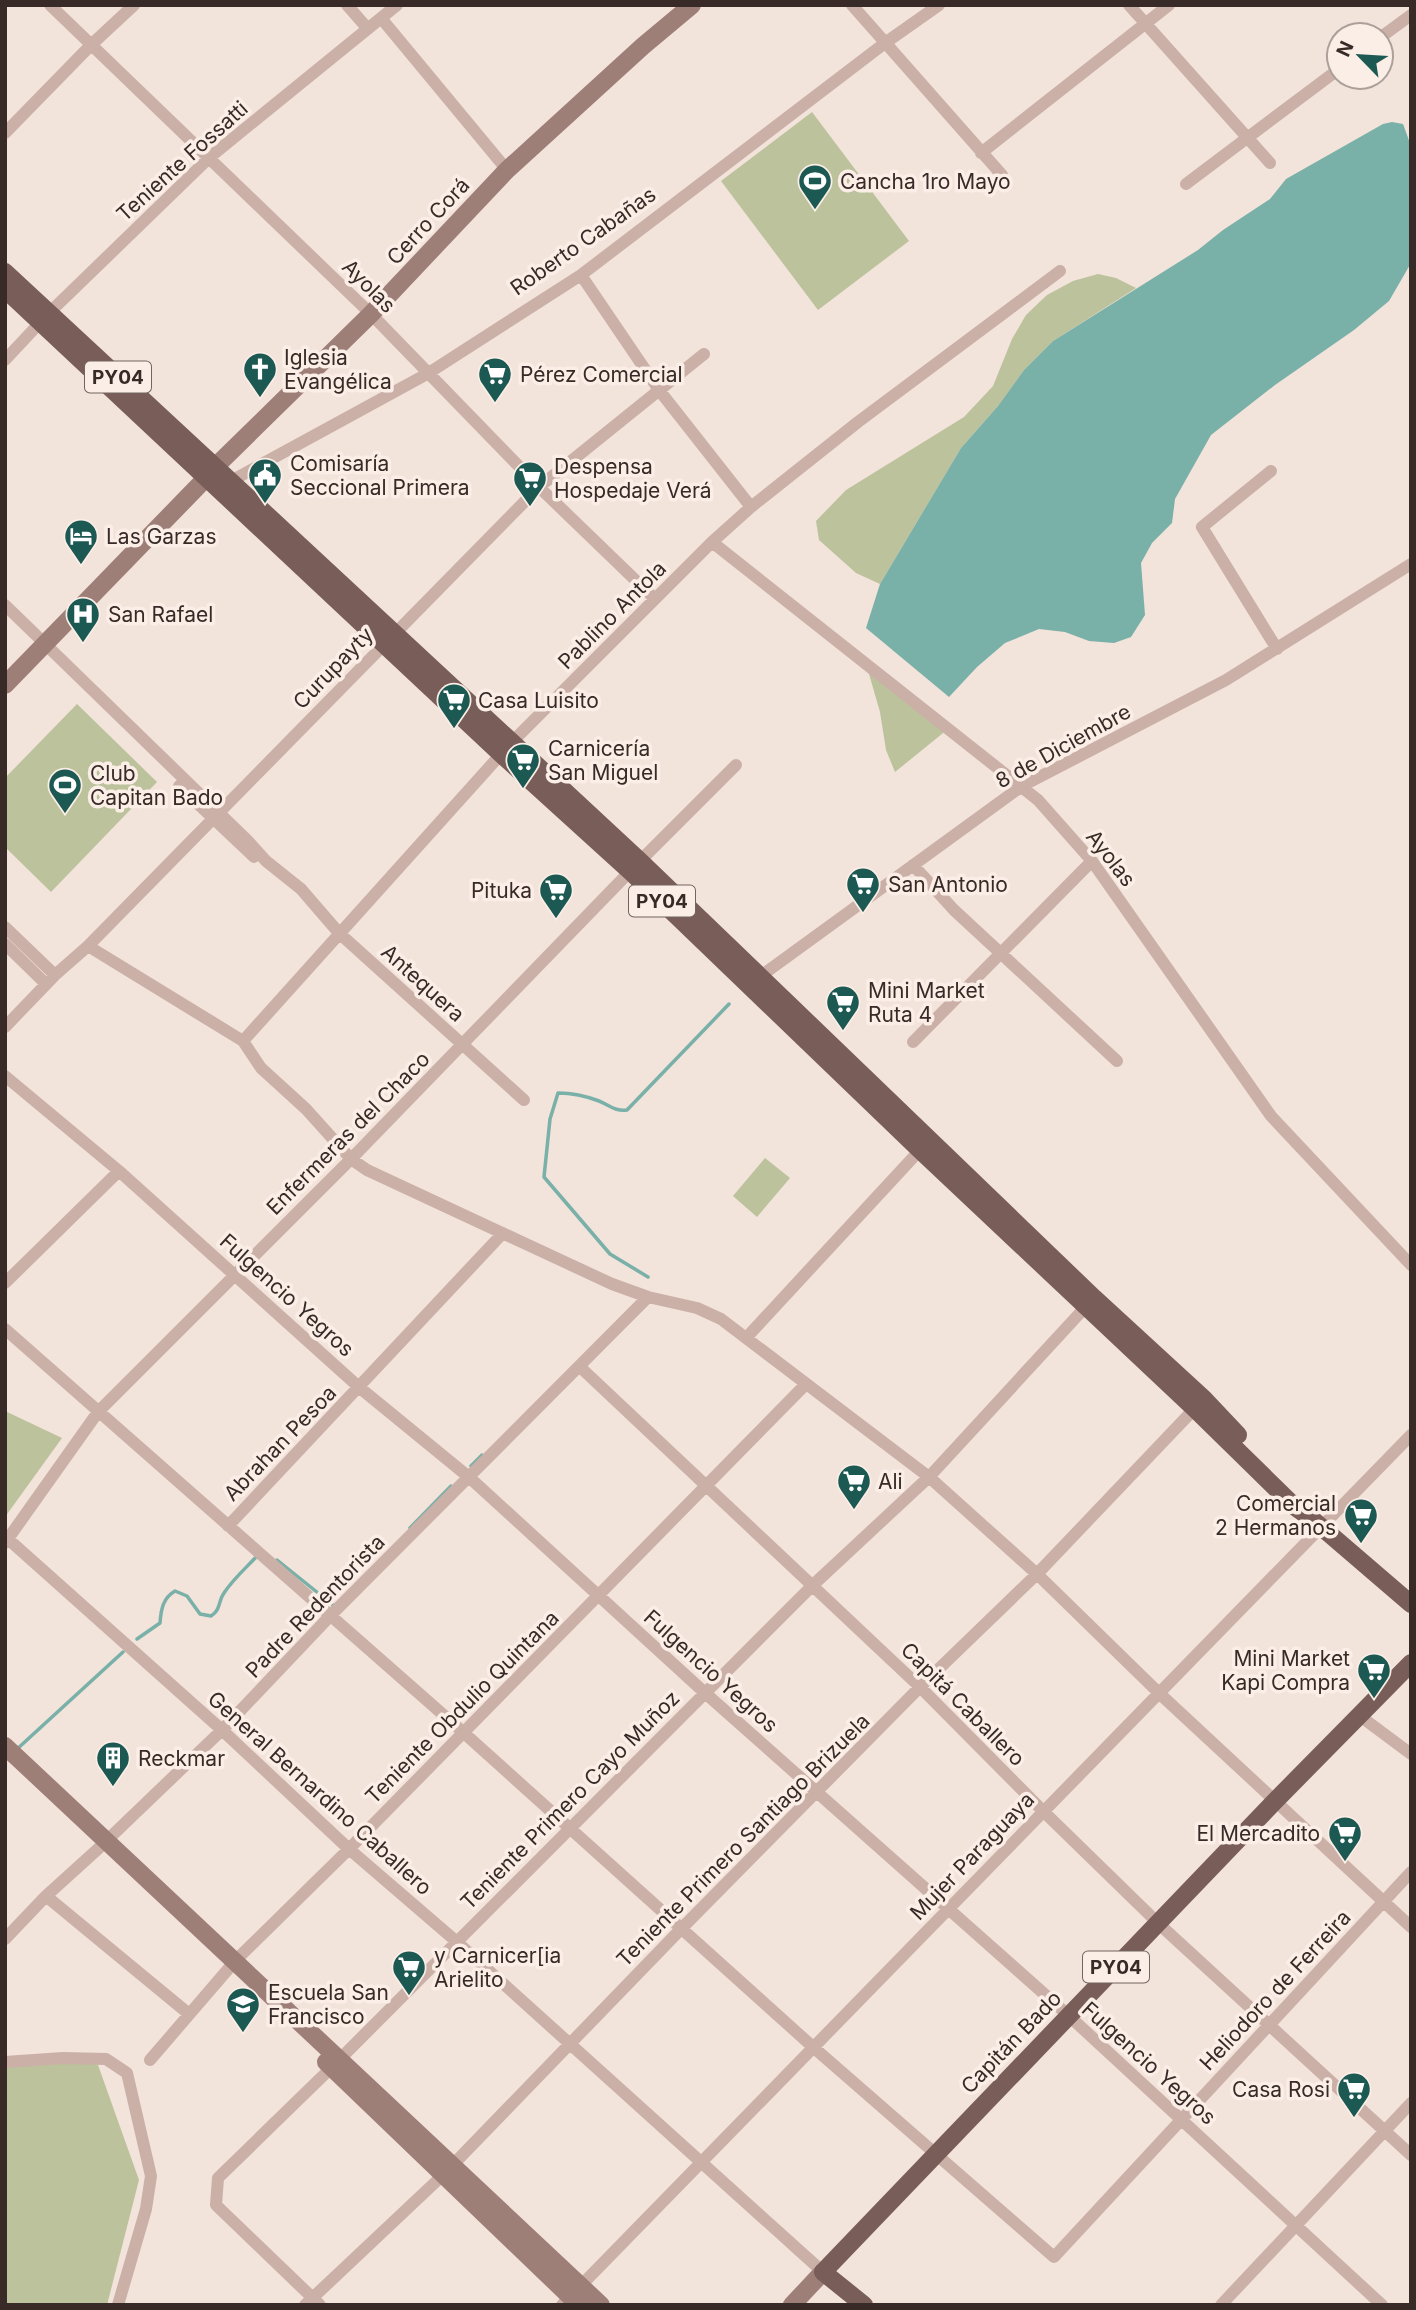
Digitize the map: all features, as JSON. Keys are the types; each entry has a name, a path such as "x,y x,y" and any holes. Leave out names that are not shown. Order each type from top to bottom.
{"main road":[{"name":"Cerro Corá","path":"211,472 372,314 507,170 692,5"},
{"name":"PY04","path":"5,272 45,318 635,866 1090,1303"},
{"name":"PY04","path":"5,289 45,318"},
{"name":"PY04","path":"211,472 231,481 388,639"},
{"path":"5,685 211,472"},
{"name":"PY04","path":"755,981 920,1150 1200,1404 1301,1502 1316,1523 1411,1604"},
{"name":"Capitán Bado","path":"792,2305 1068,2015 1411,1663"},
{"path":"5,1746 15,1763 448,2169 573,2298 601,2305"},
{"path":"823,2272 864,2305"}],"street":[{"name":"Ayolas","path":"50,5 372,314 538,487 655,599"},
{"path":"5,133 134,5"},
{"path":"346,5 368,29"},
{"name":"Teniente Fossatti","path":"5,360 210,157 397,5"},
{"path":"852,5 1002,175"},
{"name":"Roberto Cabañas","path":"231,481 427,374 582,275 885,43 939,5"},
{"path":"1129,5 1270,163"},
{"path":"981,153 1169,5"},
{"path":"1395,27 1411,15"},
{"path":"382,18 507,170"},
{"path":"1186,184 1325,79"},
{"name":"Pablino Antola","path":"243,1041 506,749 712,542 751,507 858,422 1060,271"},
{"path":"582,275 659,390 751,507"},
{"name":"Curupayty","path":"5,1027 51,979 88,946 538,487 704,354"},
{"path":"1271,471 1202,527 1277,649"},
{"name":"Ayolas","path":"712,542 1038,800 1092,860 1270,1116 1411,1265"},
{"name":"8 de Diciembre","path":"755,981 1022,786 1226,680 1411,564"},
{"path":"5,605 43,647"},
{"path":"5,615 43,647"},
{"name":"Antequera","path":"43,647 216,816 241,846 301,889 339,933 524,1100"},
{"name":"Enfermeras del Chaco","path":"7,1541 98,1412 463,1045 736,765"},
{"path":"913,1042 1092,860"},
{"path":"913,865 954,910 1117,1061"},
{"path":"5,927 51,979"},
{"path":"5,944 51,979"},
{"path":"88,946 243,1041 261,1069 306,1109 351,1158 367,1170 612,1284 649,1297 696,1308 721,1320 746,1338 929,1477 1037,1574 1160,1694 1411,1927"},
{"name":"Fulgencio Yegros","path":"5,1076 119,1171 360,1388 470,1478 704,1692 1068,2015 1382,2305"},
{"path":"746,1338 920,1150"},
{"path":"5,1283 119,1171"},
{"name":"Abrahan Pesoa","path":"228,1526 503,1233"},
{"name":"Padre Redentorista","path":"5,1939 46,1896 222,1730 331,1615 649,1297"},
{"name":"Teniente Primero Cayo Muñoz","path":"313,2302 215,2205 218,2178 457,1942 704,1692 929,1477 1090,1303"},
{"path":"5,1329 464,1733 934,2154"},
{"name":"Capitá Caballero","path":"579,1366 920,1687 1159,1924 1411,2155"},
{"name":"Teniente Obdulio Quintana","path":"150,2060 232,1964 599,1597 805,1385"},
{"name":"Teniente Primero Santiago Brizuela","path":"313,2302 448,2169 920,1687 1037,1574 1200,1404"},
{"name":"Mujer Paraguaya","path":"573,2298 1042,1810 1160,1694 1316,1523 1411,1435"},
{"name":"General Bernardino Caballero","path":"7,1541 222,1730 349,1849 457,1942 823,2272"},
{"path":"1360,1716 1411,1754"},
{"name":"Heliodoro de Ferreira","path":"934,2154 1054,2257 1411,1872"},
{"path":"46,1896 189,2014"},
{"path":"5,2062 63,2058 106,2060 127,2073 151,2176 146,2209 118,2305"},
{"path":"1221,2305 1411,2103"}],"green space":[{"name":"Cancha 1ro Mayo","path":"812,112 909,241 818,310 721,181"},
{"path":"1098,274 1116,278 1136,288 1053,341 1024,370 998,406 961,448 880,584 856,573 819,540 816,521 846,490 964,417 993,386 1012,339 1026,315 1047,295 1073,281"},
{"path":"867,667 948,729 895,772 886,750 880,712"},
{"name":"Club Capitan Bado","path":"77,704 157,782 51,892 5,847 5,778"},
{"path":"765,1158 790,1178 757,1217 733,1196"},
{"path":"5,1411 62,1438 5,1517"},
{"path":"75,2059 98,2065 139,2180 107,2305 5,2305 5,2067"}],"water":[{"path":"1383,124 1403,124 1411,146 1411,263 1389,301 1354,330 1275,385 1211,435 1175,499 1172,523 1152,543 1141,563 1145,615 1131,637 1114,643 1089,641 1065,632 1039,629 1005,643 977,667 949,697 866,628 880,584 961,448 998,406 1024,370 1053,341 1198,250 1270,199 1286,179"}],"waterway":[{"path":"648,1277 610,1254 544,1177 550,1119 558,1093 584,1096 616,1109 627,1110 729,1004"},
{"path":"471,1466 482,1455"},
{"path":"410,1528 451,1486"},
{"path":"137,1639 160,1623 163,1604 175,1591 187,1596 200,1614 211,1616 228,1588 258,1555"},
{"path":"277,1560 333,1605"},
{"path":"16,1750 123,1652"}],"place":[{"name":"Cancha 1ro Mayo","path":"815,211"},
{"name":"Iglesia Evangélica","path":"260,399"},
{"name":"Pérez Comercial","path":"495,404"},
{"name":"Comisaría Seccional Primera","path":"265,505"},
{"name":"Despensa Hospedaje Verá","path":"530,508"},
{"name":"Las Garzas","path":"81,566"},
{"name":"San Rafael","path":"83,644"},
{"name":"Casa Luisito","path":"454,730"},
{"name":"Carnicería San Miguel","path":"523,790"},
{"name":"Club Capitan Bado","path":"65,815"},
{"name":"San Antonio","path":"863,914"},
{"name":"Pituka","path":"556,920"},
{"name":"Mini Market Ruta 4","path":"843,1032"},
{"name":"Ali","path":"854,1511"},
{"name":"Comercial 2 Hermanos","path":"1361,1545"},
{"name":"Mini Market Kapi Compra","path":"1374,1700"},
{"name":"Reckmar","path":"113,1788"},
{"name":"El Mercadito","path":"1345,1863"},
{"name":"y Carnicer[ia Arielito","path":"409,1997"},
{"name":"Escuela San Francisco","path":"243,2034"},
{"name":"Casa Rosi","path":"1354,2119"}]}
